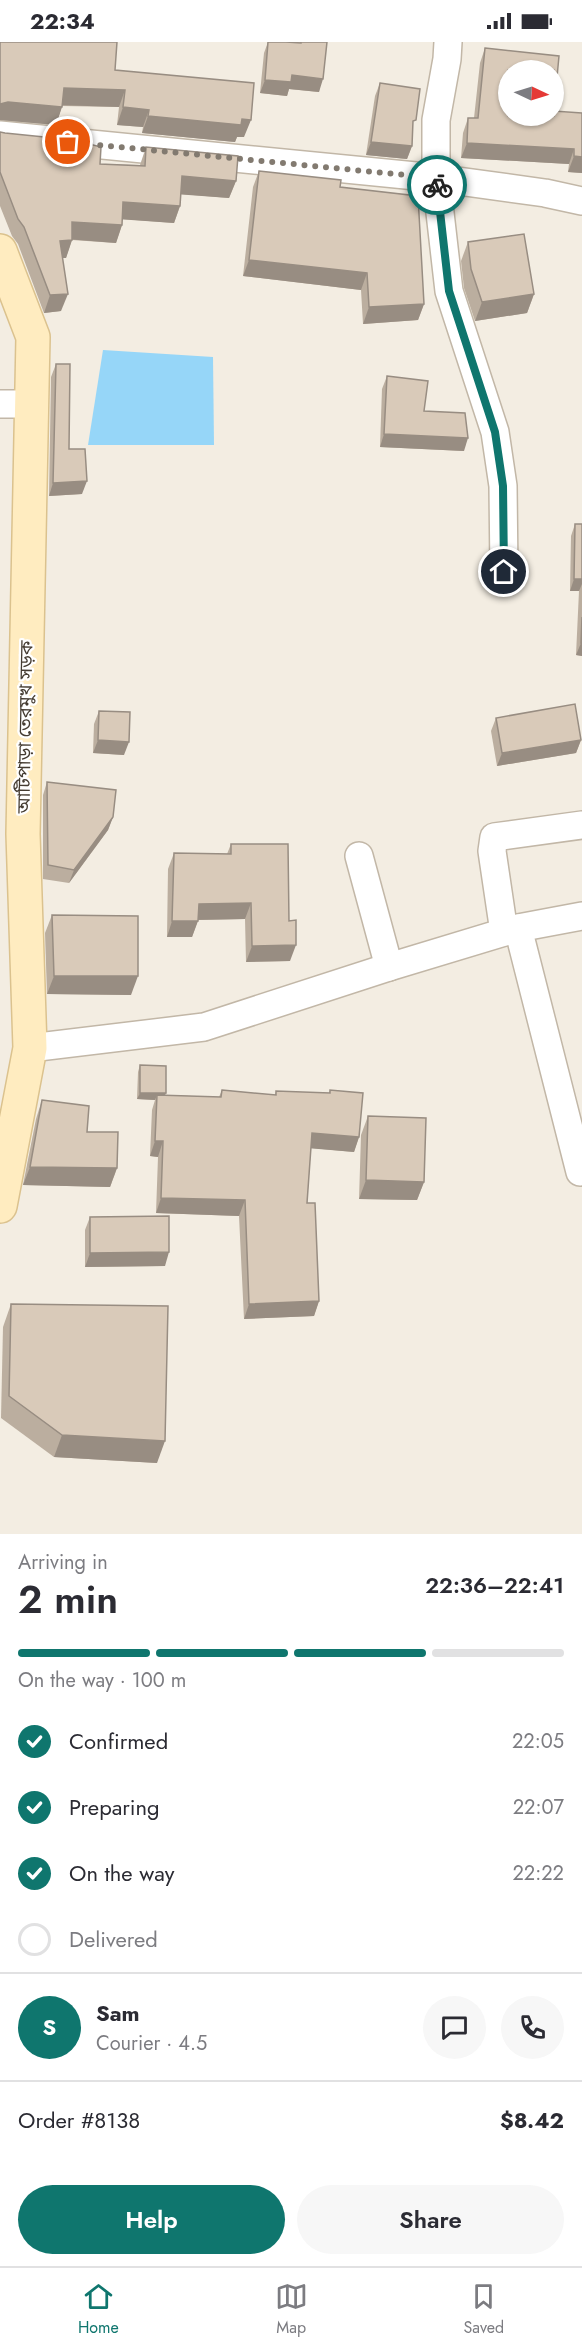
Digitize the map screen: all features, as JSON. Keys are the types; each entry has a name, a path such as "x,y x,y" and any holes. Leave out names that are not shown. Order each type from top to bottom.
{"main road":[{"name":"আটিপাড়া তেরমুখ সড়ক","path":"0,251 33,338 23,834 30,1048 0,1206"}],"street":[{"path":"448,42 436,120 436,178 449,291 495,432 503,486 504,572"},
{"path":"0,135 436,178 545,193 582,201"},
{"path":"0,404 33,404"},
{"path":"580,1172 511,930 492,851 494,837 582,825"},
{"path":"359,856 389,967"},
{"path":"30,1048 204,1027 511,930 582,916"}],"water":[{"path":"103,350 213,357 214,445 88,445"}],"building":[{"path":"0,42 117,42 115,70 254,83 251,120 242,119 241,125 148,116 149,110 123,107 125,90 64,88 62,107 8,102 0,104"},
{"path":"268,42 327,42 323,79 292,75 291,82 265,80"},
{"path":"485,48 559,56 559,60 498,60 498,126 564,126 564,112 582,113 582,157 574,156 574,149 467,143 468,118 478,118"},
{"path":"380,83 420,89 416,120 413,121 412,146 371,142"},
{"path":"0,132 74,140 101,147 100,164 145,166 146,147 238,156 236,181 182,176 180,206 123,202 122,225 72,222 72,240 60,241 68,294 50,295 0,172"},
{"path":"259,171 341,180 340,187 418,196 424,304 369,307 367,273 249,260"},
{"path":"524,234 534,294 482,302 471,269 468,242"},
{"path":"56,364 70,364 69,449 85,449 87,481 53,483"},
{"path":"387,376 428,381 424,411 465,413 468,438 384,434"},
{"path":"575,524 582,524 582,579 574,579"},
{"path":"575,704 581,740 502,753 496,718"},
{"path":"99,711 130,712 129,742 98,740"},
{"path":"47,782 116,790 113,817 74,870 48,865"},
{"path":"231,844 288,844 289,921 296,920 296,945 252,946 251,903 199,904 198,921 172,921 174,853 231,854"},
{"path":"52,915 138,916 138,976 54,976"},
{"path":"140,1065 166,1066 166,1093 140,1093"},
{"path":"222,1090 276,1095 276,1091 330,1093 330,1090 363,1093 359,1137 312,1133 307,1203 315,1203 319,1301 249,1304 245,1200 161,1198 163,1141 155,1141 157,1095 221,1097"},
{"path":"42,1100 89,1106 87,1132 118,1132 117,1168 30,1167"},
{"path":"368,1116 426,1118 424,1182 366,1180"},
{"path":"169,1216 169,1252 90,1253 90,1217"},
{"path":"11,1304 168,1306 165,1441 62,1435 9,1396"}],"way so far":[{"path":"68,142 436,178 437,185"}],"route":[{"path":"437,185 449,291 495,432 503,486 504,572"}]}
